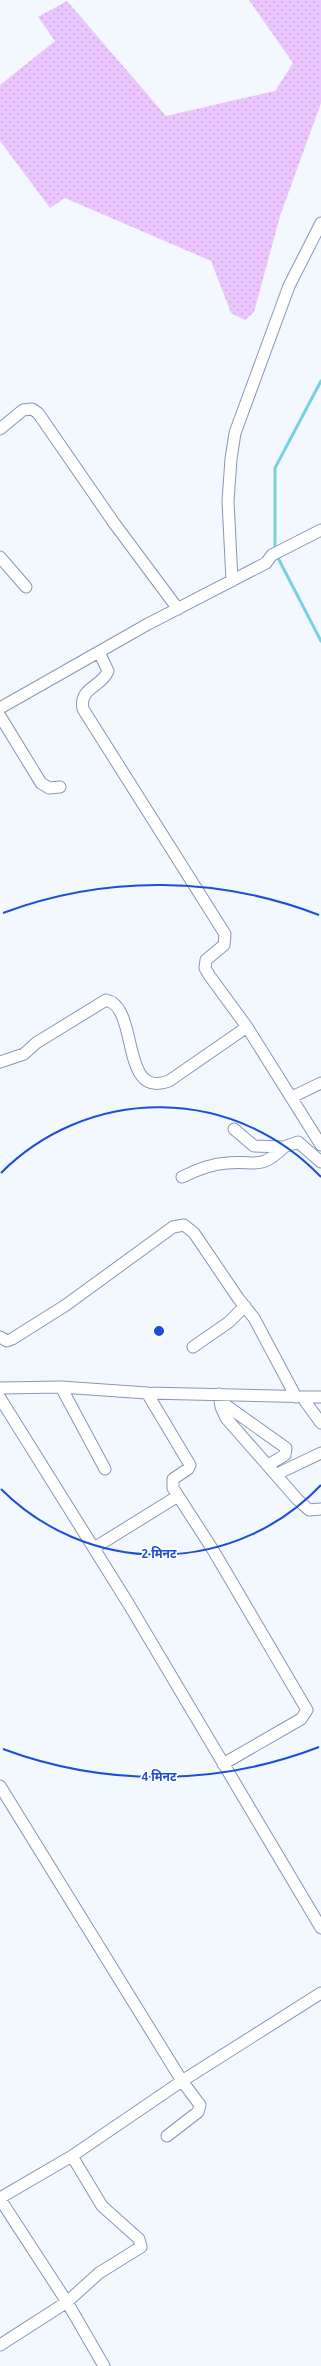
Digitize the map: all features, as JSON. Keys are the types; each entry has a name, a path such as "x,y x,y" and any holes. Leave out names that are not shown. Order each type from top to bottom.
{"street":[{"path":"232,581 228,502 230,459 235,432 289,286 321,224"},
{"path":"0,429 23,410 32,409 38,413 114,523 178,610"},
{"path":"60,787 49,788 41,783 1,709 99,652 266,563 272,555 321,530"},
{"path":"0,557 26,587"},
{"path":"99,652 108,671 106,676 87,690 83,696 82,709 224,934 224,945 210,955 206,960 205,968 247,1026 321,1145"},
{"path":"0,1062 24,1054 36,1043 106,1000 112,1001 121,1011 137,1068 146,1080 152,1083 160,1084 169,1081 247,1026"},
{"path":"292,1097 321,1083"},
{"path":"234,1129 254,1146 284,1147 298,1142 321,1162"},
{"path":"182,1177 198,1169 217,1164 259,1163 271,1159 284,1147"},
{"path":"0,1337 8,1341 12,1340 39,1324 179,1225 184,1224 194,1233 244,1306 254,1318 299,1397 321,1423"},
{"path":"193,1347 229,1322 244,1306"},
{"path":"0,1388 61,1387 219,1398 321,1397"},
{"path":"61,1387 105,1469"},
{"path":"147,1393 190,1465 188,1469 173,1479 171,1484 259,1627 307,1710 301,1719 223,1764"},
{"path":"0,1398 94,1548 321,1928"},
{"path":"219,1398 226,1418 277,1474 304,1507 315,1511 321,1509"},
{"path":"219,1398 286,1448 285,1455 268,1465"},
{"path":"277,1474 321,1453"},
{"path":"94,1548 178,1496"},
{"path":"0,1786 182,2081 200,2107 167,2136"},
{"path":"104,2366 67,2302 0,2198 72,2156 182,2081 321,1993"},
{"path":"0,2345 67,2302 99,2273 137,2250 142,2244 102,2206 72,2156"}],"shaded area":[{"path":"249,0 321,0 321,103 280,216 254,312 245,320 231,313 211,261 65,198 50,208 0,141 0,85 55,41 38,17 67,1 166,116 275,91 293,63"}],"waterway":[{"path":"275,551 275,468 321,381"},
{"path":"277,556 321,641"}]}
